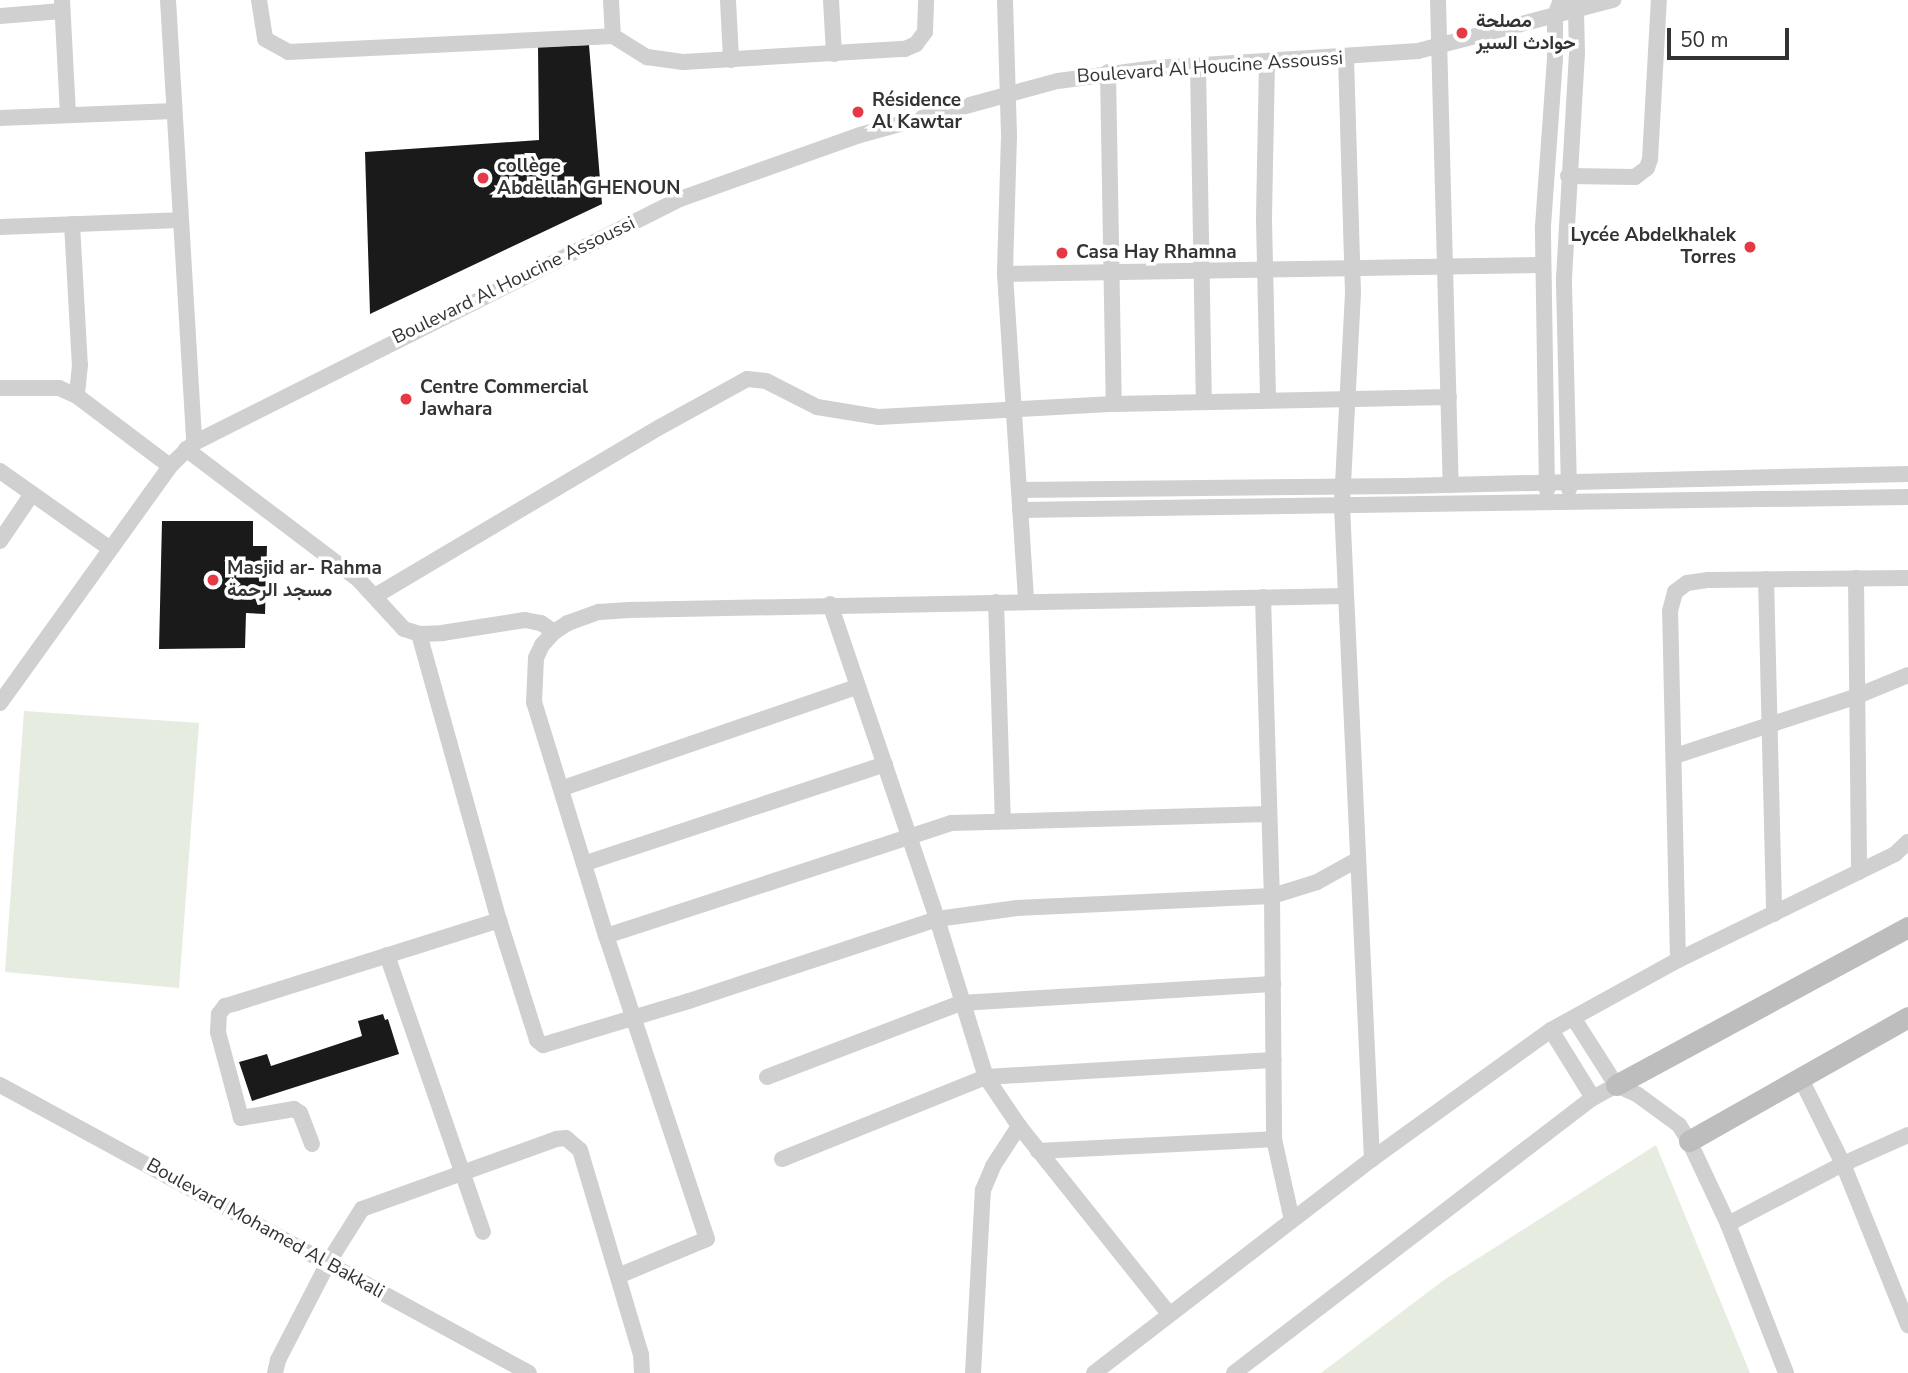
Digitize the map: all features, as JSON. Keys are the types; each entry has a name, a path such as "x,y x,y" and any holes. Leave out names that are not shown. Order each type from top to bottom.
{"street":[{"path":"168,0 190,446 358,579 397,624 419,634 525,620 541,623 554,632"},
{"path":"259,0 262,34 276,48 288,52 613,36 647,57 662,61 890,52 916,44 926,28 926,0"},
{"path":"611,0 613,36"},
{"path":"728,0 731,60"},
{"path":"831,0 834,54"},
{"path":"1004,0 1008,92 1004,274 1026,602"},
{"path":"1438,0 1451,485"},
{"name":"Boulevard Al Houcine Assoussi","path":"0,703 109,548 170,466 190,446 680,199 860,135 1008,92 1108,72 1346,57 1438,47 1558,7 1613,0"},
{"path":"1568,176 1635,177 1647,168 1650,159 1659,0"},
{"path":"1569,502 1564,304 1568,176 1577,54 1574,4"},
{"path":"0,16 62,6 68,115"},
{"path":"1547,502 1544,265 1547,156 1558,7"},
{"path":"1346,57 1352,266 1342,506 1372,1158"},
{"path":"1268,61 1265,267 1268,399"},
{"path":"1198,66 1204,401"},
{"path":"1108,72 1114,404"},
{"path":"0,118 174,111"},
{"path":"0,227 179,220"},
{"path":"72,224 80,365 77,396"},
{"path":"1004,274 1265,267 1544,265"},
{"path":"375,596 660,427 747,379 766,381 817,407 855,416 892,416 1012,407 1348,397 1449,397"},
{"path":"0,388 59,388 77,396 170,466"},
{"path":"0,471 109,548"},
{"path":"1019,490 1342,487 1908,474"},
{"path":"0,541 32,494"},
{"path":"1020,510 1740,497 1908,497"},
{"path":"1856,578 1859,872"},
{"path":"1678,960 1670,611 1675,592 1681,586 1696,581 1908,578"},
{"path":"1766,579 1767,726 1774,914"},
{"path":"618,1276 707,1239 606,936 563,788 534,702 536,658 542,645 554,632 568,623 599,612 830,604 1346,596"},
{"path":"1263,597 1272,896 1273,1139 1292,1220"},
{"path":"996,602 1003,819"},
{"path":"830,604 937,919 986,1077 1038,1151 1169,1314"},
{"path":"419,634 499,920 537,1040 543,1045 937,919 1017,908 1272,896 1317,882 1357,860"},
{"path":"1675,756 1857,696 1908,675"},
{"path":"563,788 858,687"},
{"path":"586,863 885,764"},
{"path":"606,936 951,822 1269,814"},
{"path":"1094,1373 1372,1158 1551,1030 1678,960 1895,854 1908,842"},
{"path":"312,1144 300,1113 294,1110 241,1118 218,1032 219,1014 225,1006 499,920"},
{"path":"1234,1373 1593,1098 1908,927"},
{"path":"387,955 483,1232"},
{"path":"767,1077 961,1003 1273,984"},
{"path":"1689,1141 1908,1017"},
{"path":"1574,1018 1616,1085 1638,1095 1679,1125 1689,1141 1728,1224 1786,1373"},
{"path":"1551,1030 1593,1098"},
{"path":"782,1158 986,1077 1273,1060"},
{"path":"1801,1079 1843,1164 1908,1325"},
{"name":"Boulevard Mohamed Al Bakkali","path":"0,1085 529,1373"},
{"path":"973,1373 983,1190 993,1166 1019,1126"},
{"path":"1728,1224 1843,1164 1908,1135"},
{"path":"275,1373 278,1360 328,1263 362,1209 556,1139 572,1141 580,1150 641,1354 642,1373"},
{"path":"1038,1151 1273,1139"}],"shaded area":[{"path":"24,711 199,723 179,988 5,972"},
{"path":"1656,1145 1750,1373 1321,1373 1444,1280"}],"building":[{"name":"collège Abdellah GHENOUN","path":"589,45 602,204 370,314 365,152 539,140 538,47"},
{"name":"Masjid ar- Rahma مسجد الرحمة","path":"162,521 253,521 253,546 267,546 265,614 246,613 245,648 159,649"},
{"path":"383,1014 385,1020 388,1019 399,1054 252,1101 239,1062 267,1054 271,1066 362,1036 358,1021"}],"place":[{"name":"مصلحة حوادث السير","path":"1462,33"},
{"name":"Résidence Al Kawtar","path":"858,112"},
{"name":"collège Abdellah GHENOUN","path":"483,178"},
{"name":"Lycée Abdelkhalek Torres","path":"1750,247"},
{"name":"Casa Hay Rhamna","path":"1062,253"},
{"name":"Centre Commercial Jawhara","path":"406,399"},
{"name":"Masjid ar- Rahma مسجد الرحمة","path":"213,580"}]}
